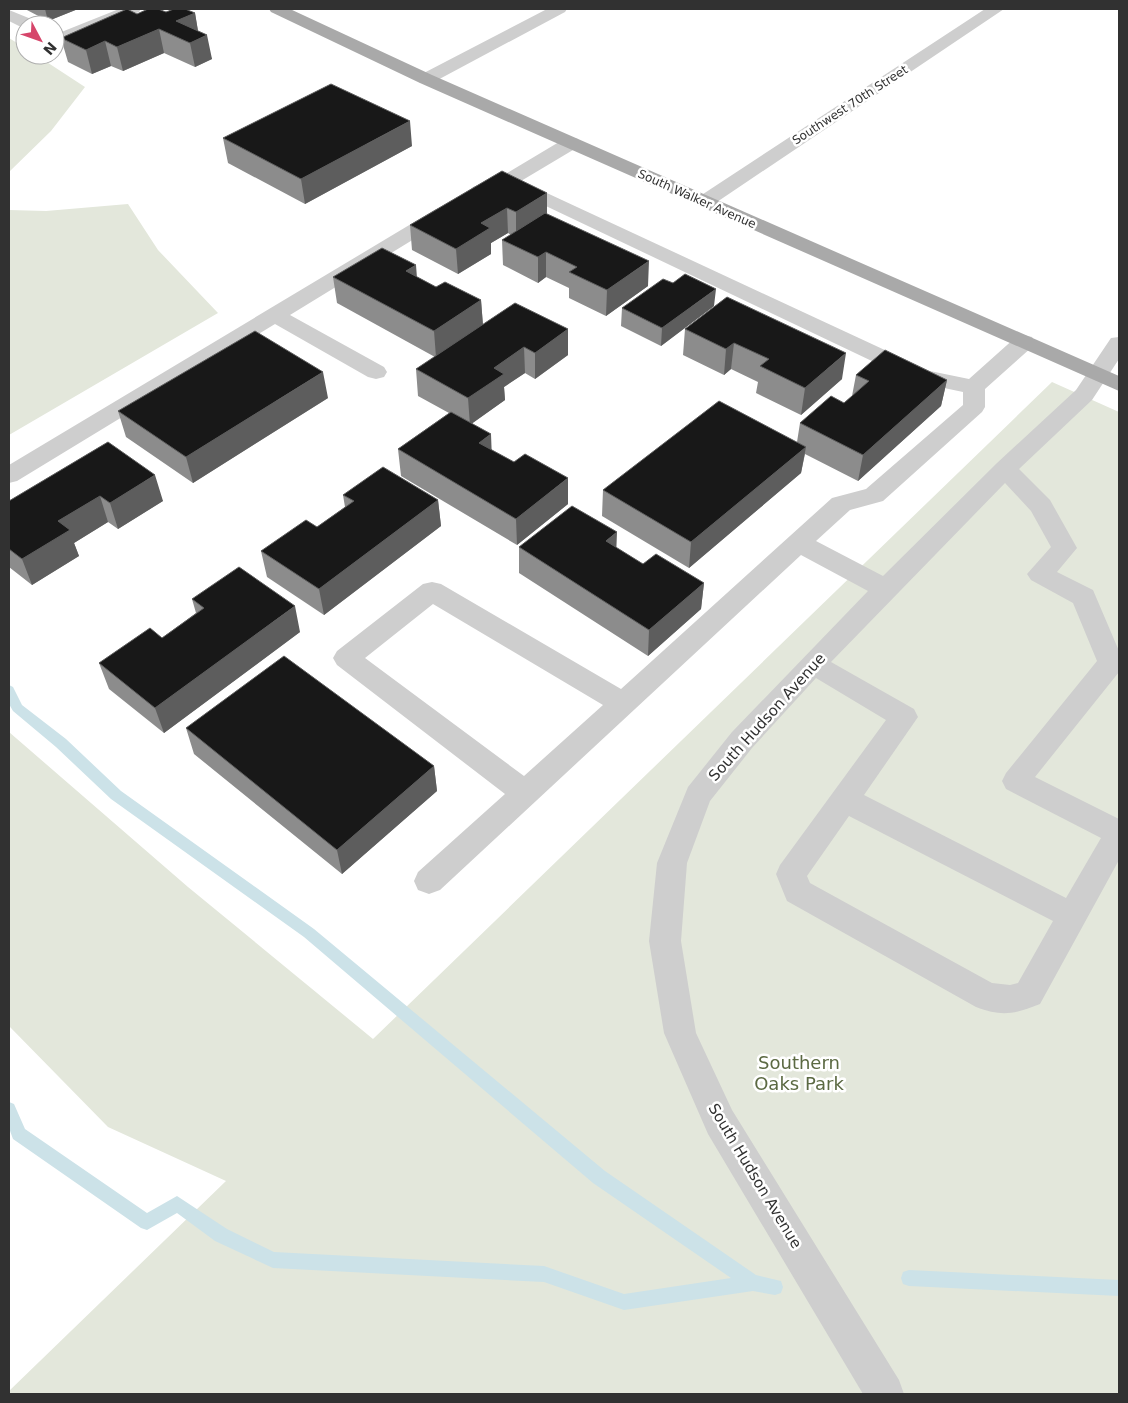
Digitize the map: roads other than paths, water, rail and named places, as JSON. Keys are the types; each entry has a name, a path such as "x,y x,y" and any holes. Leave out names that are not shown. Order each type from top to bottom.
{"main road":[{"name":"South Walker Avenue","path":"277,9 426,79 1119,384"}],"street":[{"path":"65,36 133,9"},
{"path":"426,79 560,9"},
{"name":"Southwest 70th Street","path":"704,202 996,9"},
{"path":"9,475 463,202 505,181 571,143"},
{"path":"505,181 924,377 974,387"},
{"path":"275,315 376,372"},
{"path":"429,881 842,504 874,495 974,407 974,387 1024,342"},
{"name":"South Hudson Avenue","path":"885,1394 720,1122 680,1032 665,941 672,863 698,795 742,740 886,589 1005,469 1084,395 1119,343"},
{"path":"813,664 904,717 791,874 798,892 987,997 1010,1000 1029,994 1119,833 1016,781 1111,663 1084,597 1040,574 1064,548 1041,506 1005,469"},
{"path":"799,543 886,589"},
{"path":"525,793 346,658 432,590 623,704"},
{"path":"844,799 1072,916"}],"waterway":[{"path":"9,690 17,708 61,743 116,795 309,933 599,1177 753,1283"},
{"path":"9,1109 19,1134 147,1222 177,1204 221,1235 273,1260 544,1274 624,1302 753,1283"},
{"path":"909,1278 1119,1288"},
{"path":"753,1283 775,1287"}],"park label":[{"name":"Southern Oaks Park","path":"799,1073"}]}
